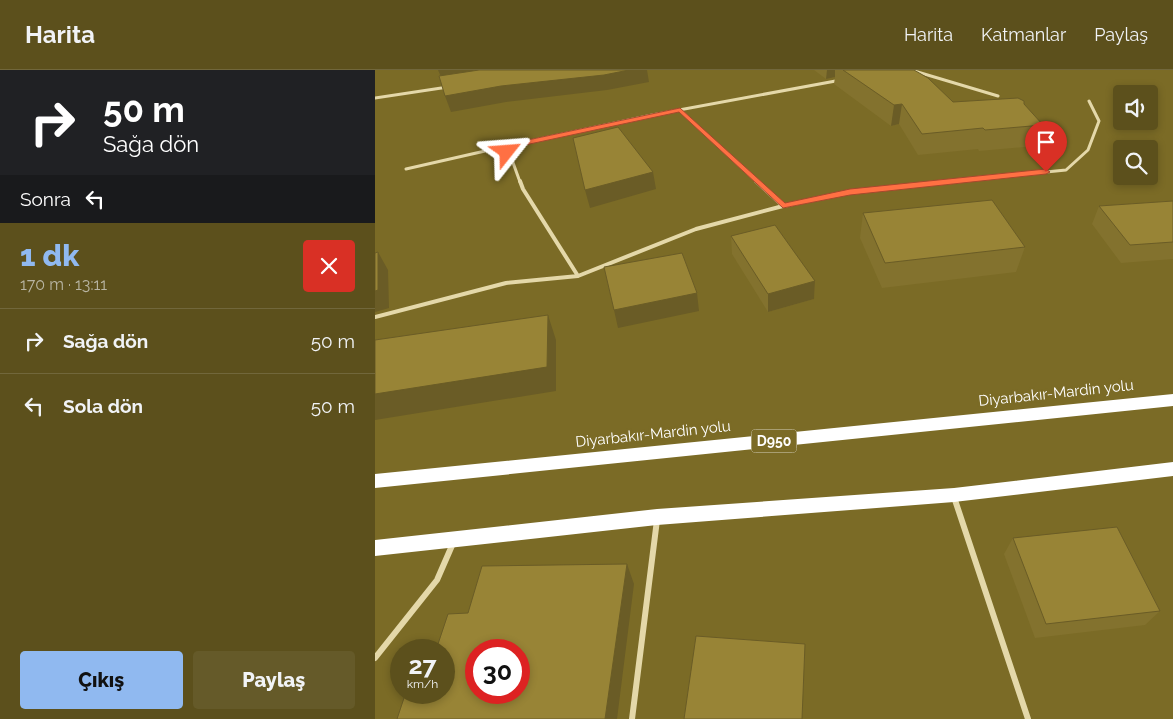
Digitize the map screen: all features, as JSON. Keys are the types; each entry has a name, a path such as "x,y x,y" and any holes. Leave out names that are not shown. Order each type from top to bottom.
{"highway":[{"name":"Diyarbakır-Mardin yolu","path":"375,481 1173,400"},
{"path":"375,548 657,517 954,495 1173,469"}],"street":[{"path":"911,70 998,96"},
{"path":"405,169 680,110 850,78"},
{"path":"375,98 451,87"},
{"path":"375,317 506,284 578,276 696,229 783,206 850,192 1066,170 1088,150 1099,121 1089,101"},
{"path":"680,110 783,206"},
{"path":"507,146 523,189 578,276"},
{"path":"954,495 1028,719"},
{"path":"632,719 657,517"},
{"path":"375,658 437,580 456,538"}],"building":[{"path":"479,70 629,70 604,75 501,86 445,96 439,76"},
{"path":"843,70 914,70 928,78 953,102 1018,98 1024,101 1024,104 1043,125 922,134 902,104 894,105"},
{"path":"618,127 653,172 585,190 573,138"},
{"path":"992,200 1025,247 885,263 863,213"},
{"path":"1173,201 1173,242 1130,245 1099,206"},
{"path":"775,225 815,281 768,294 731,236"},
{"path":"378,252 378,290 375,291 375,253"},
{"path":"682,253 697,293 614,310 604,267"},
{"path":"548,315 547,367 375,394 375,340"},
{"path":"1117,527 1160,611 1046,624 1013,538"},
{"path":"627,564 605,719 397,719 402,704 455,704 455,639 440,639 448,614 468,613 482,566"},
{"path":"696,636 805,644 802,719 684,719"}],"route":[{"path":"507,152 507,146 680,110 783,206 850,192 1046,172"}]}
